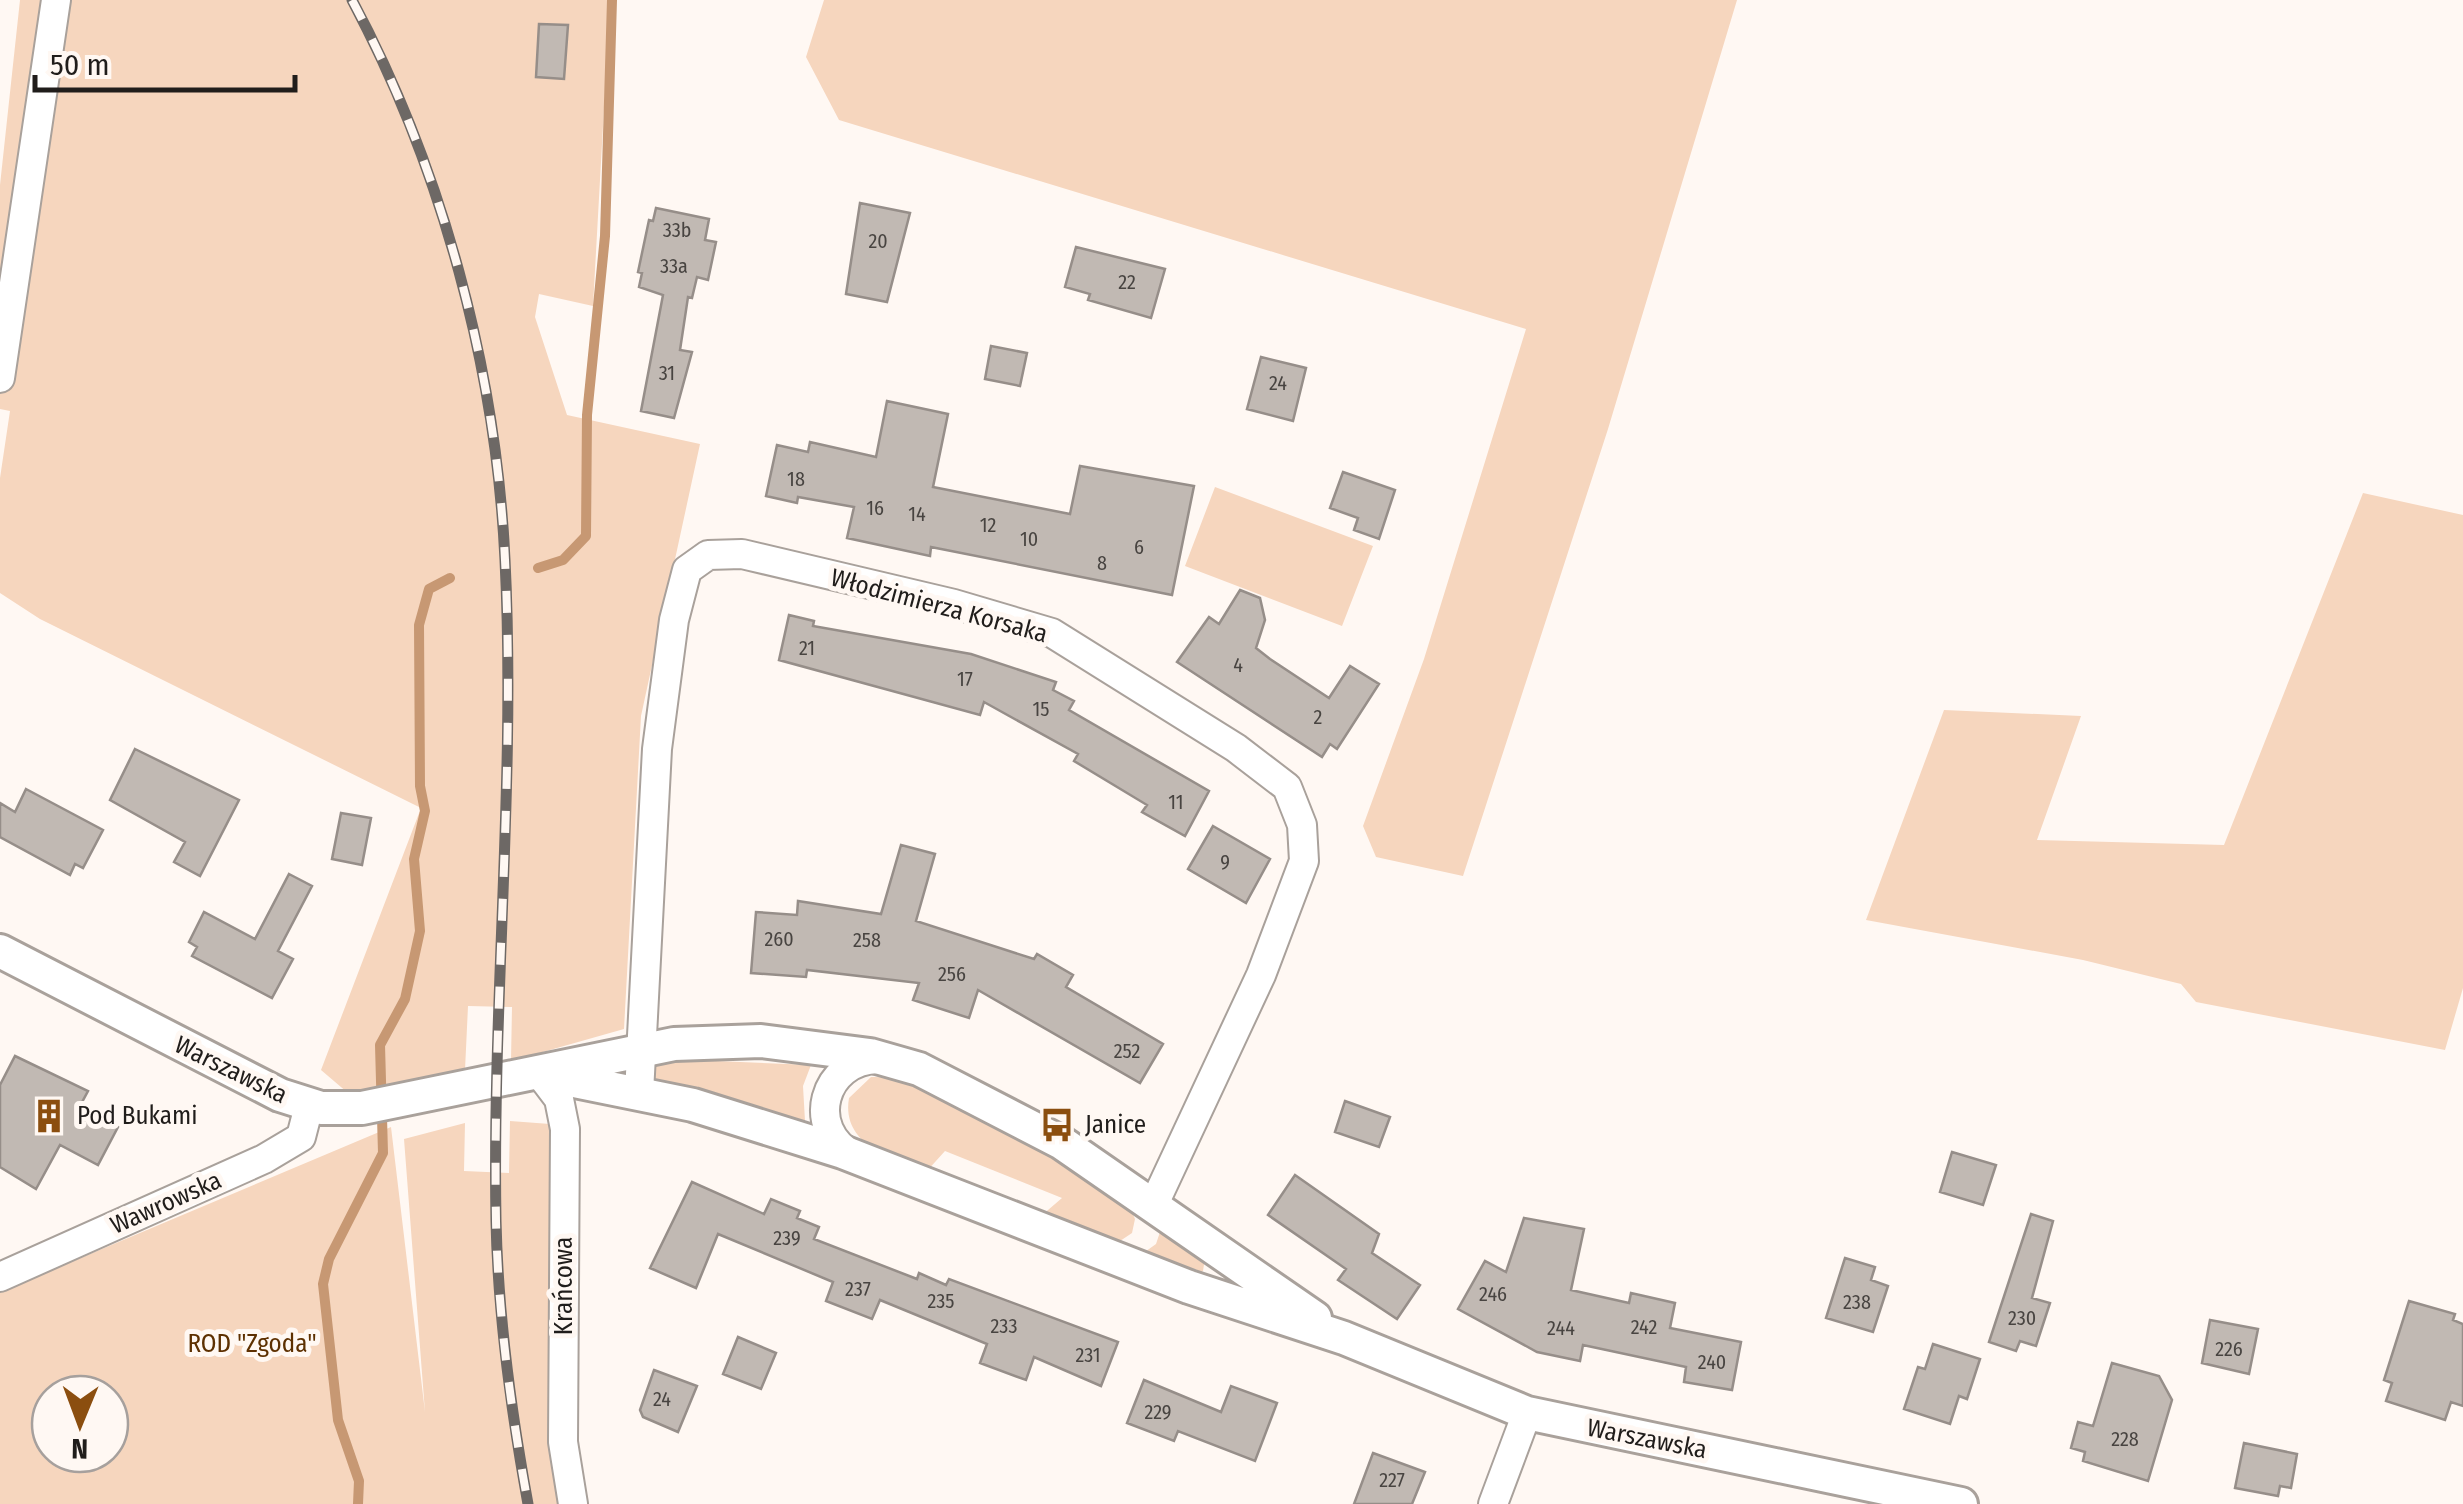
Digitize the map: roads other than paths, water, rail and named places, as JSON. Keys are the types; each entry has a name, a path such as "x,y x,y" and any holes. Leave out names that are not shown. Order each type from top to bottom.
{"street":[{"path":"0,378 56,0"},
{"name":"Włodzimierza Korsaka","path":"639,1093 657,749 674,620 687,570 708,555 742,554 954,604 1052,633 1236,748 1287,786 1302,825 1304,861 1261,975 1154,1204"},
{"name":"Warszawska","path":"0,951 250,1082 309,1106 377,1105 540,1074 642,1048 761,1042 816,1046 919,1069 1062,1142 1344,1338"},
{"name":"Warszawska","path":"894,1062 867,1059 854,1063 842,1070 826,1094 824,1108 830,1134 849,1154 1189,1288 1344,1338 1528,1413 1961,1504"},
{"name":"Warszawska","path":"540,1074 639,1093 768,1127 862,1159"},
{"name":"Krańcowa","path":"540,1074 559,1099 566,1129 564,1442 573,1504"},
{"name":"Wawrowska","path":"0,1277 264,1159 300,1137 309,1106"},
{"path":"1493,1504 1528,1413"}],"waterway":[{"path":"538,568 563,560 586,536 587,415 605,236 612,0"},
{"path":"358,1504 359,1481 338,1420 323,1284 329,1259 383,1153 380,1045 405,999 420,931 414,859 425,811 420,786 419,625 429,589 450,578"}],"railway":[{"path":"352,0 413,132 438,201 476,343 500,488 508,725 496,1221 506,1363 528,1504"}],"place":[{"name":"Pod Bukami","path":"49,1116"},
{"name":"Janice","path":"1057,1125"}],"park label":[{"name":"ROD \"Zgoda\"","path":"252,1344"}]}
